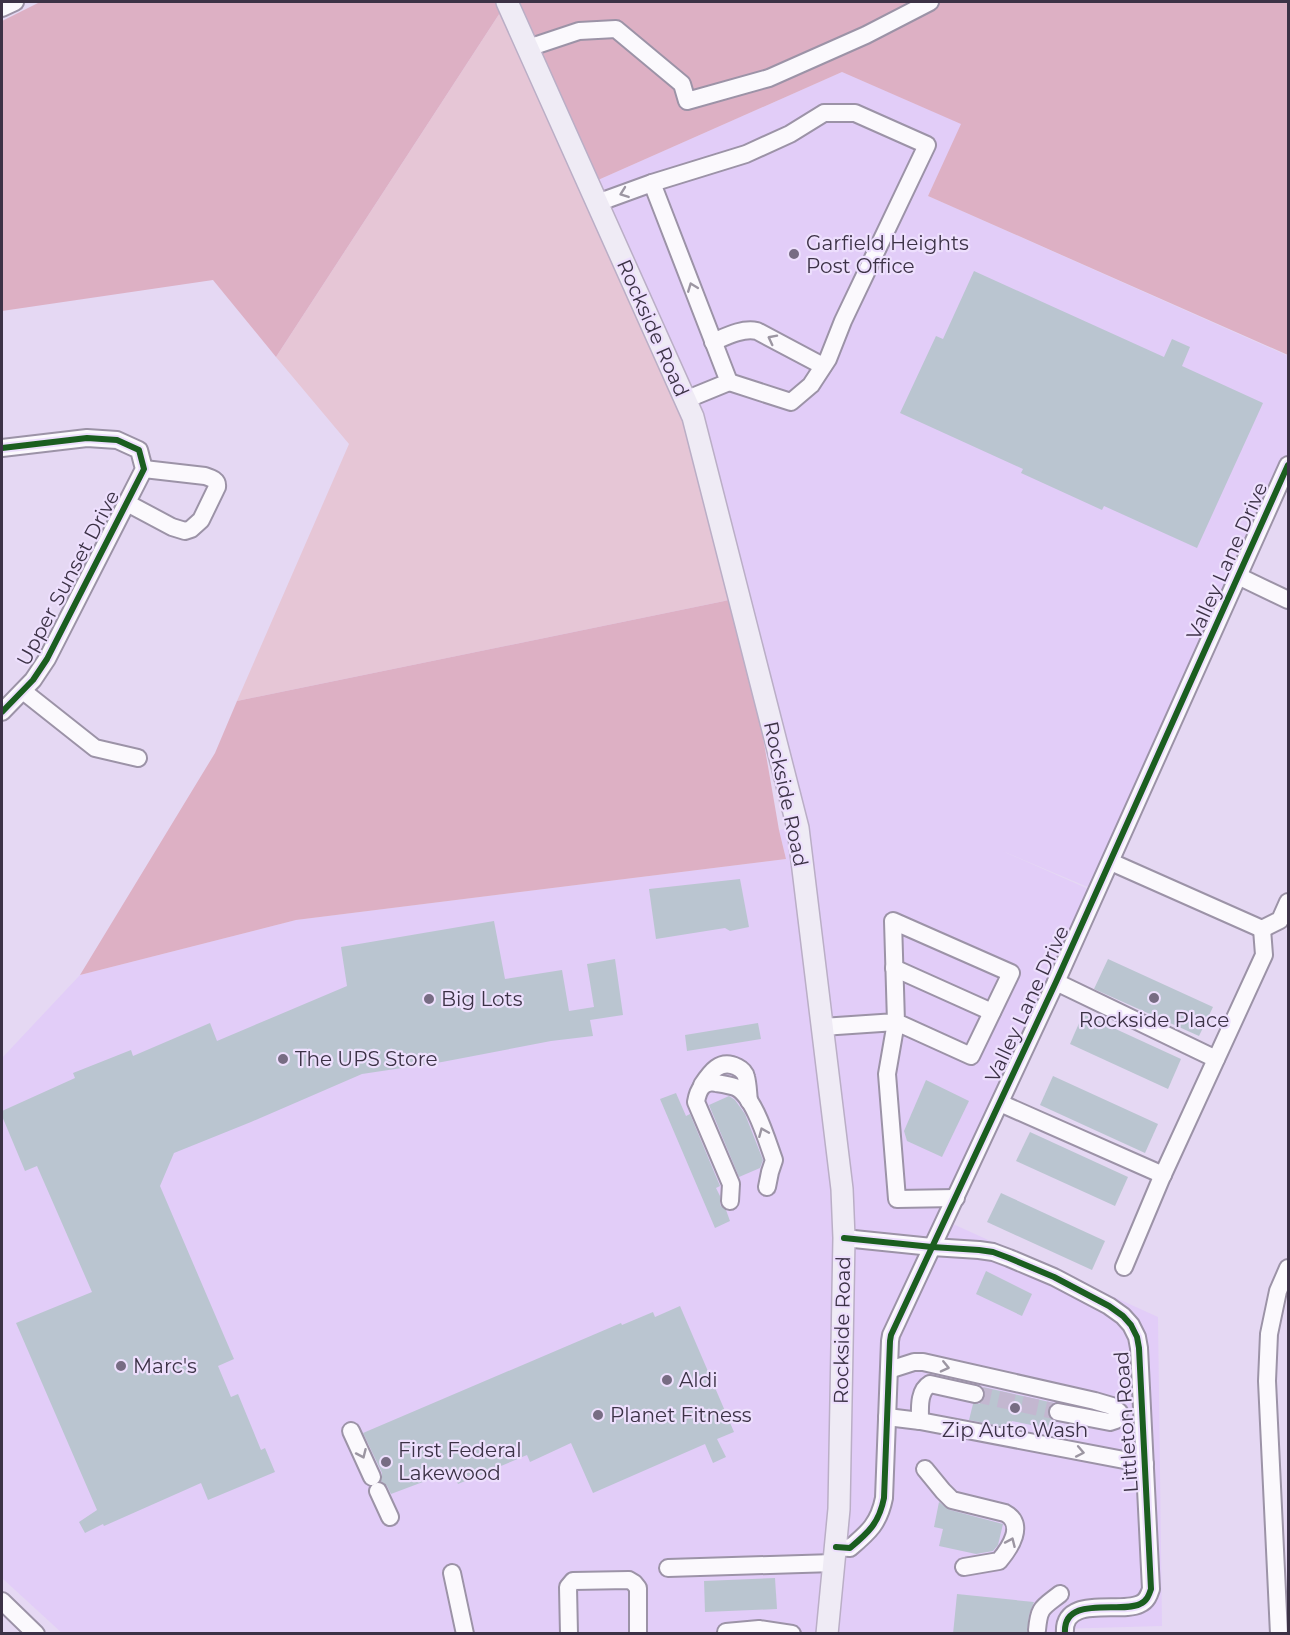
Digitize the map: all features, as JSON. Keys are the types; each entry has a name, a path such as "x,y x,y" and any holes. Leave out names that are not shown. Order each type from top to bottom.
{"main road":[{"name":"Rockside Road","path":"507,2 693,417 798,828 842,1189 844,1238 839,1509 827,1634"}],"street":[{"path":"2,8 15,2"},
{"path":"528,48 579,31 616,29 682,84 687,101 769,78 866,35 930,2"},
{"path":"597,203 652,183 746,154 790,134 824,113 855,113 927,145 843,321 828,359 811,385 791,402 729,382 685,400"},
{"path":"652,183 729,382"},
{"path":"713,342 734,333 757,331 824,366"},
{"path":"2,448 87,438 117,440 139,450 144,469 205,476 217,482 217,488 201,520 197,525 185,531 172,527 127,503"},
{"name":"Valley Lane Drive","path":"835,1555 850,1548 874,1526 882,1510 891,1335 1111,862 1288,465"},
{"name":"Upper Sunset Drive","path":"2,712 33,680 47,659 144,469"},
{"path":"1238,576 1288,600"},
{"path":"23,691 95,748 138,758"},
{"path":"1111,862 1262,929"},
{"path":"1262,929 1280,920 1288,902"},
{"path":"822,1027 896,1022 972,1056 1011,973 893,921 896,1022 887,1074 897,1199 956,1198"},
{"path":"1124,1267 1163,1175 1264,954 1262,929"},
{"path":"894,968 992,1012"},
{"path":"1056,982 1216,1059"},
{"path":"730,1201 731,1184 696,1102 702,1085 711,1082 736,1088 749,1101 774,1160 767,1187"},
{"path":"1000,1103 1163,1175"},
{"name":"Littleton Road","path":"844,1238 993,1252 1054,1277 1109,1306 1131,1325 1139,1348 1151,1589 1148,1598 1141,1604 1085,1608 1073,1613 1067,1620 1065,1634"},
{"path":"1279,1634 1268,1381 1269,1334 1278,1291 1288,1268"},
{"path":"889,1370 914,1362 922,1362 1095,1401 1112,1406 1119,1412 1116,1420 1110,1422 1058,1412"},
{"path":"920,1421 920,1400 925,1387 930,1384 975,1394"},
{"path":"887,1417 920,1421 1145,1464"},
{"path":"351,1431 390,1517"},
{"path":"924,1469 952,1500 1005,1513 1015,1521 1016,1533 1008,1551 999,1562 964,1567"},
{"path":"668,1568 835,1555"},
{"path":"452,1574 465,1634"},
{"path":"569,1634 568,1587 573,1581 629,1580 638,1588 638,1634"},
{"path":"1037,1630 1041,1608 1060,1594"},
{"path":"2,1601 36,1634"},
{"path":"726,1634 726,1632 759,1629 792,1634"}],"shaded area":[{"path":"40,2 507,2 276,357 213,280 2,311 2,21"},
{"path":"507,2 693,417 739,598 237,701 349,444 276,357"},
{"path":"507,2 1288,2 1288,355 928,196 961,124 842,72 589,184"},
{"path":"842,72 962,124 928,196 1288,356 1288,467 1097,891 1000,850 1102,895 953,1224 1158,1317 1162,1626 1057,1629 1057,1634 63,1634 2,1578 2,1058 80,975 296,920 786,859 779,830 797,827 589,184"},
{"path":"739,598 786,859 296,920 80,975 215,753 237,701"}],"building":[{"path":"974,271 1164,357 1172,339 1190,347 1182,366 1263,403 1197,548 1104,506 1102,510 1021,473 1023,469 900,413 936,336 943,339"},
{"path":"740,879 749,927 730,931 725,928 656,939 649,889"},
{"path":"494,921 505,979 562,970 569,1011 594,1007 587,964 615,959 623,1015 590,1020 593,1036 551,1041 442,1062 362,1074 174,1153 160,1186 234,1359 218,1366 231,1397 238,1394 261,1450 265,1448 275,1472 208,1500 201,1483 85,1533 79,1522 97,1510 16,1323 92,1292 37,1166 25,1171 2,1111 75,1078 73,1073 131,1050 133,1056 210,1023 217,1041 347,986 341,947"},
{"name":"Rockside Place","path":"1108,959 1213,1007 1199,1036 1094,989"},
{"name":"Rockside Place","path":"1083,1014 1181,1059 1168,1089 1070,1044"},
{"path":"758,1023 761,1039 687,1051 685,1035"},
{"name":"Rockside Place","path":"1053,1076 1158,1124 1145,1153 1040,1105"},
{"path":"926,1080 969,1101 942,1157 907,1141 904,1131"},
{"path":"676,1093 686,1116 690,1114 720,1186 716,1188 720,1196 720,1205 726,1210 730,1221 715,1228 660,1099"},
{"path":"729,1096 735,1100 745,1114 763,1160 760,1168 739,1177 709,1105"},
{"path":"1030,1132 1128,1177 1115,1206 1016,1161"},
{"path":"1001,1193 1105,1241 1092,1270 987,1222"},
{"path":"986,1271 1032,1294 1022,1316 976,1294"},
{"path":"680,1306 734,1432 717,1439 726,1457 713,1463 705,1444 593,1493 571,1443 530,1462 527,1455 458,1484 452,1471 391,1494 381,1481 382,1473 363,1433 621,1323 622,1325 653,1312 655,1317"},
{"name":"Zip Auto Wash","path":"983,1387 1054,1403 1048,1411 1051,1419 1056,1422 1054,1430 1012,1421 1010,1428 969,1420 973,1404 979,1404 985,1397"},
{"path":"939,1502 950,1510 1003,1524 998,1545 993,1551 976,1554 939,1546 943,1529 934,1527"},
{"path":"775,1578 777,1609 705,1612 704,1581"},
{"path":"957,1594 1034,1602 1029,1615 1027,1634 953,1634"}],"tunnel":[{"path":"975,1394 1058,1412"}],"cycle path":[{"path":"2,448 87,438 117,440 139,450 144,469 47,659 33,680 2,712"},
{"path":"836,1547 850,1548 857,1542 868,1532 882,1507 891,1335 1056,982 1288,465"},
{"path":"844,1238 993,1252 1054,1277 1109,1306 1131,1325 1139,1348 1151,1589 1146,1600 1131,1607 1094,1608 1073,1614 1067,1622 1065,1634"}],"place":[{"name":"Garfield Heights Post Office","path":"794,254"},
{"name":"Rockside Place","path":"1154,998"},
{"name":"Big Lots","path":"429,999"},
{"name":"The UPS Store","path":"283,1059"},
{"name":"Marc's","path":"121,1366"},
{"name":"Aldi","path":"667,1380"},
{"name":"Zip Auto Wash","path":"1015,1408"},
{"name":"Planet Fitness","path":"598,1415"},
{"name":"First Federal Lakewood","path":"386,1462"}]}
